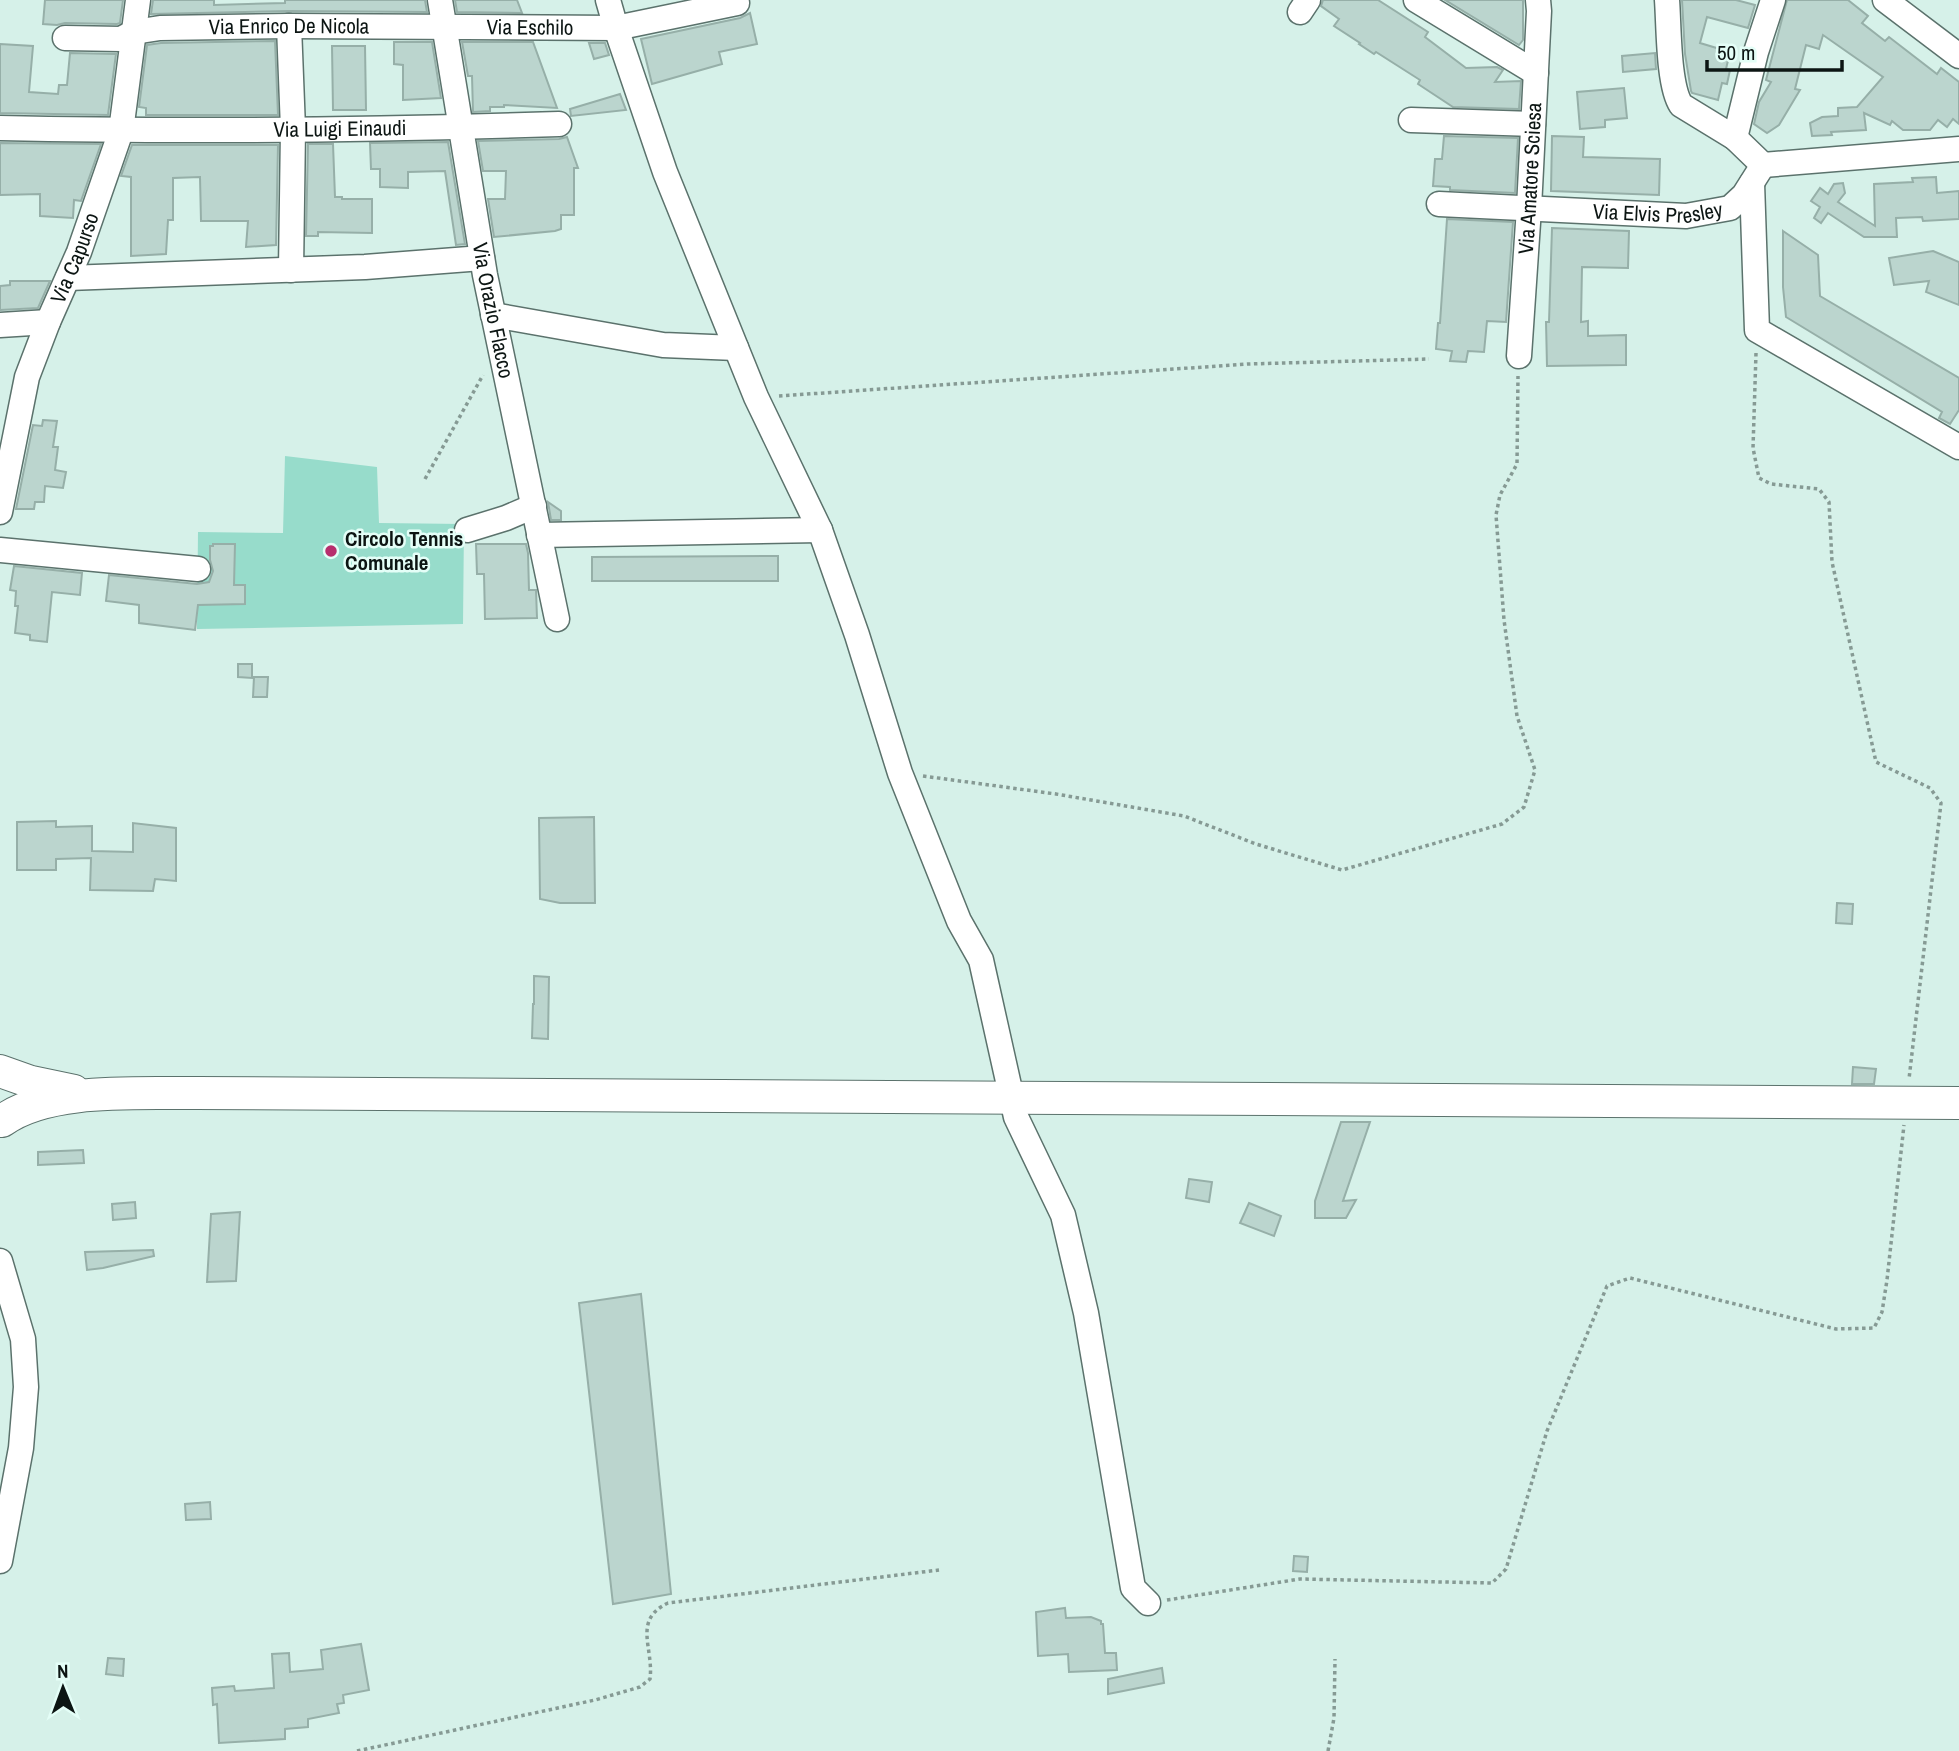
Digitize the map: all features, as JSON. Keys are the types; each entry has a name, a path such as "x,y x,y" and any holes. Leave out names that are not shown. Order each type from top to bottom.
{"main road":[{"path":"0,1071 30,1082 96,1094"},
{"path":"0,1071 9,1091 6,1112 1,1122"},
{"path":"1,1122 37,1103 96,1094 196,1093 1959,1103"}],"street":[{"name":"Via Capurso","path":"0,512 8,424 68,278 121,131 138,0"},
{"name":"Via Orazio Flacco","path":"440,0 482,258 557,619"},
{"path":"608,0 664,172 756,397 820,530 858,635 900,773 959,921 981,960 1016,1117 1063,1215 1086,1313 1133,1588 1148,1602"},
{"path":"1416,0 1536,73"},
{"name":"Via Amatore Sciesa","path":"1519,356 1538,0"},
{"path":"1667,0 1677,99 1681,105 1735,138 1758,174 1757,330 1959,447"},
{"path":"1735,138 1756,52 1773,0"},
{"path":"1885,0 1959,57"},
{"name":"Via Eschilo","path":"444,28 615,28 737,2"},
{"path":"289,26 293,129 291,270"},
{"name":"Via Enrico De Nicola","path":"65,38 121,38 134,32 160,28 444,28"},
{"path":"1411,120 1533,124"},
{"name":"Via Luigi Einaudi","path":"0,128 121,131 559,124"},
{"path":"1758,174 1959,149"},
{"name":"Via Elvis Presley","path":"1439,204 1686,216 1730,208 1744,195 1758,174"},
{"path":"68,278 365,267 482,258"},
{"path":"494,315 663,345 736,348"},
{"path":"0,325 48,323"},
{"path":"467,530 506,519 534,506"},
{"path":"540,536 820,530"},
{"path":"0,550 198,569"},
{"path":"0,1261 23,1339 26,1387 21,1448 0,1561"}],"path":[{"path":"425,479 500,346"},
{"path":"900,773 1056,793 1184,816 1256,844 1342,870 1502,824 1524,807 1535,770 1517,716 1504,620 1496,514 1500,495 1517,464 1519,356"},
{"path":"756,397 1248,364 1429,359"},
{"path":"357,1751 595,1700 640,1687 650,1679 651,1665 646,1631 648,1619 656,1609 668,1603 939,1570"},
{"path":"1328,1751 1334,1718 1335,1658"}],"green space":[{"name":"Circolo Tennis Comunale","path":"285,456 377,467 379,523 464,524 463,624 197,629 198,532 283,533"}],"building":[{"path":"45,0 123,0 120,23 43,24"},
{"path":"153,0 214,0 214,5 285,3 285,0 425,0 427,12 151,14"},
{"path":"455,0 517,0 522,13 457,12"},
{"path":"1323,0 1378,0 1428,32 1425,37 1466,68 1497,67 1503,70 1495,82 1521,81 1519,109 1453,107 1418,84 1420,80 1376,52 1374,54 1334,26 1339,19 1321,6"},
{"path":"1445,0 1523,0 1523,40 1519,45"},
{"path":"1682,0 1736,0 1755,5 1748,28 1707,17 1700,43 1730,52 1726,69 1730,70 1727,84 1722,83 1718,100 1691,91 1685,54"},
{"path":"1787,0 1848,0 1868,16 1862,23 1885,41 1889,37 1937,74 1941,68 1959,82 1959,124 1953,119 1947,127 1938,120 1930,130 1903,130 1892,121 1890,125 1864,113 1866,130 1812,136 1810,123 1822,117 1838,116 1838,108 1857,107 1883,77 1823,35 1819,49 1806,45 1795,89 1800,90 1779,125 1767,133 1754,124 1759,102 1771,82 1766,80"},
{"path":"750,13 757,44 719,52 722,64 652,84 641,39 740,18"},
{"path":"275,41 278,115 146,115 146,108 139,107 147,45"},
{"path":"394,42 432,42 441,98 403,100 403,65 394,64"},
{"path":"462,42 533,42 557,108 504,105 490,107 490,111 473,112 472,76 468,76"},
{"path":"589,43 605,43 609,55 594,59"},
{"path":"0,44 33,46 29,92 58,94 59,85 67,85 70,53 116,54 108,115 0,113"},
{"path":"332,46 365,46 366,110 333,110"},
{"path":"1655,53 1656,69 1623,72 1622,56"},
{"path":"1624,88 1627,118 1605,120 1605,127 1580,129 1577,92"},
{"path":"620,94 626,110 571,116 570,109"},
{"path":"1444,136 1518,138 1515,193 1450,190 1450,187 1433,186 1435,159 1442,159"},
{"path":"1552,136 1584,137 1583,157 1660,159 1659,195 1551,191"},
{"path":"567,137 578,168 574,168 574,215 561,215 561,229 555,231 494,237 488,199 505,199 506,171 483,171 478,141"},
{"path":"448,142 465,244 456,245 445,171 408,172 408,188 380,187 380,169 371,169 370,143"},
{"path":"0,143 101,144 81,201 74,200 73,218 40,216 40,194 0,195"},
{"path":"308,144 333,144 335,197 372,199 372,233 318,232 318,236 306,236"},
{"path":"132,145 278,145 276,245 246,247 248,221 201,221 200,177 173,178 173,220 168,220 166,254 131,256 131,177 121,176"},
{"path":"1936,177 1937,193 1959,191 1959,219 1923,221 1922,217 1896,218 1897,237 1864,237 1828,213 1821,223 1814,218 1820,207 1811,201 1820,188 1828,194 1834,184 1843,183 1845,193 1838,202 1875,226 1874,184 1913,182 1912,178"},
{"path":"1447,219 1513,222 1506,322 1487,321 1484,352 1468,351 1466,362 1450,361 1452,351 1436,349"},
{"path":"1552,228 1629,231 1628,268 1582,267 1581,322 1588,321 1588,336 1626,335 1626,365 1547,366 1546,322 1549,322"},
{"path":"1783,231 1818,255 1820,296 1959,378 1959,410 1950,424 1939,418 1942,412 1786,317"},
{"path":"1933,251 1959,262 1959,305 1926,292 1929,281 1894,285 1889,258"},
{"path":"10,281 50,281 38,308 0,310 0,286 10,285"},
{"path":"43,420 57,421 53,447 58,447 55,470 66,472 63,488 45,486 44,502 35,502 34,509 16,509 33,425 42,426"},
{"path":"548,502 561,511 561,520 551,520"},
{"path":"235,544 234,585 245,585 245,604 198,605 195,630 139,623 139,605 106,601 109,575 197,584 209,582 213,571 210,546"},
{"path":"476,544 526,544 529,590 536,590 537,618 485,619 484,574 477,574"},
{"path":"778,556 778,581 592,581 592,557"},
{"path":"14,566 82,573 80,595 52,592 47,642 30,640 30,635 15,633 18,606 15,606 16,591 10,590"},
{"path":"238,664 252,664 252,678 238,677"},
{"path":"254,677 268,677 267,697 253,697"},
{"path":"594,817 595,903 560,903 540,899 539,818"},
{"path":"56,821 56,827 92,826 92,851 133,852 133,823 176,828 176,881 155,879 153,891 90,890 91,858 56,859 56,870 17,870 17,822"},
{"path":"1837,903 1853,904 1852,924 1836,923"},
{"path":"534,976 549,977 548,1039 532,1038"},
{"path":"1853,1067 1876,1069 1874,1084 1852,1084"},
{"path":"1341,1122 1370,1122 1343,1201 1356,1200 1346,1218 1315,1218 1315,1201"},
{"path":"83,1150 84,1163 38,1165 38,1152"},
{"path":"1189,1179 1212,1182 1209,1202 1186,1198"},
{"path":"135,1202 136,1218 113,1220 112,1204"},
{"path":"1249,1203 1281,1216 1274,1236 1240,1223"},
{"path":"240,1212 236,1281 207,1282 211,1214"},
{"path":"153,1250 154,1256 87,1270 85,1252"},
{"path":"641,1294 671,1594 613,1604 579,1303"},
{"path":"210,1502 211,1519 186,1520 185,1504"},
{"path":"1294,1556 1308,1557 1307,1572 1293,1571"},
{"path":"1065,1608 1066,1618 1091,1617 1101,1621 1105,1653 1116,1653 1117,1670 1069,1672 1068,1654 1038,1656 1036,1612"},
{"path":"361,1644 369,1690 343,1695 344,1703 337,1704 339,1713 308,1719 308,1727 285,1729 285,1739 219,1743 217,1704 213,1705 212,1688 234,1686 235,1691 274,1688 272,1654 289,1653 290,1672 323,1669 321,1650"},
{"path":"108,1658 124,1659 123,1676 106,1674"},
{"path":"1162,1668 1164,1683 1108,1694 1108,1679"}],"place":[{"name":"Circolo Tennis Comunale","path":"331,551"}]}
